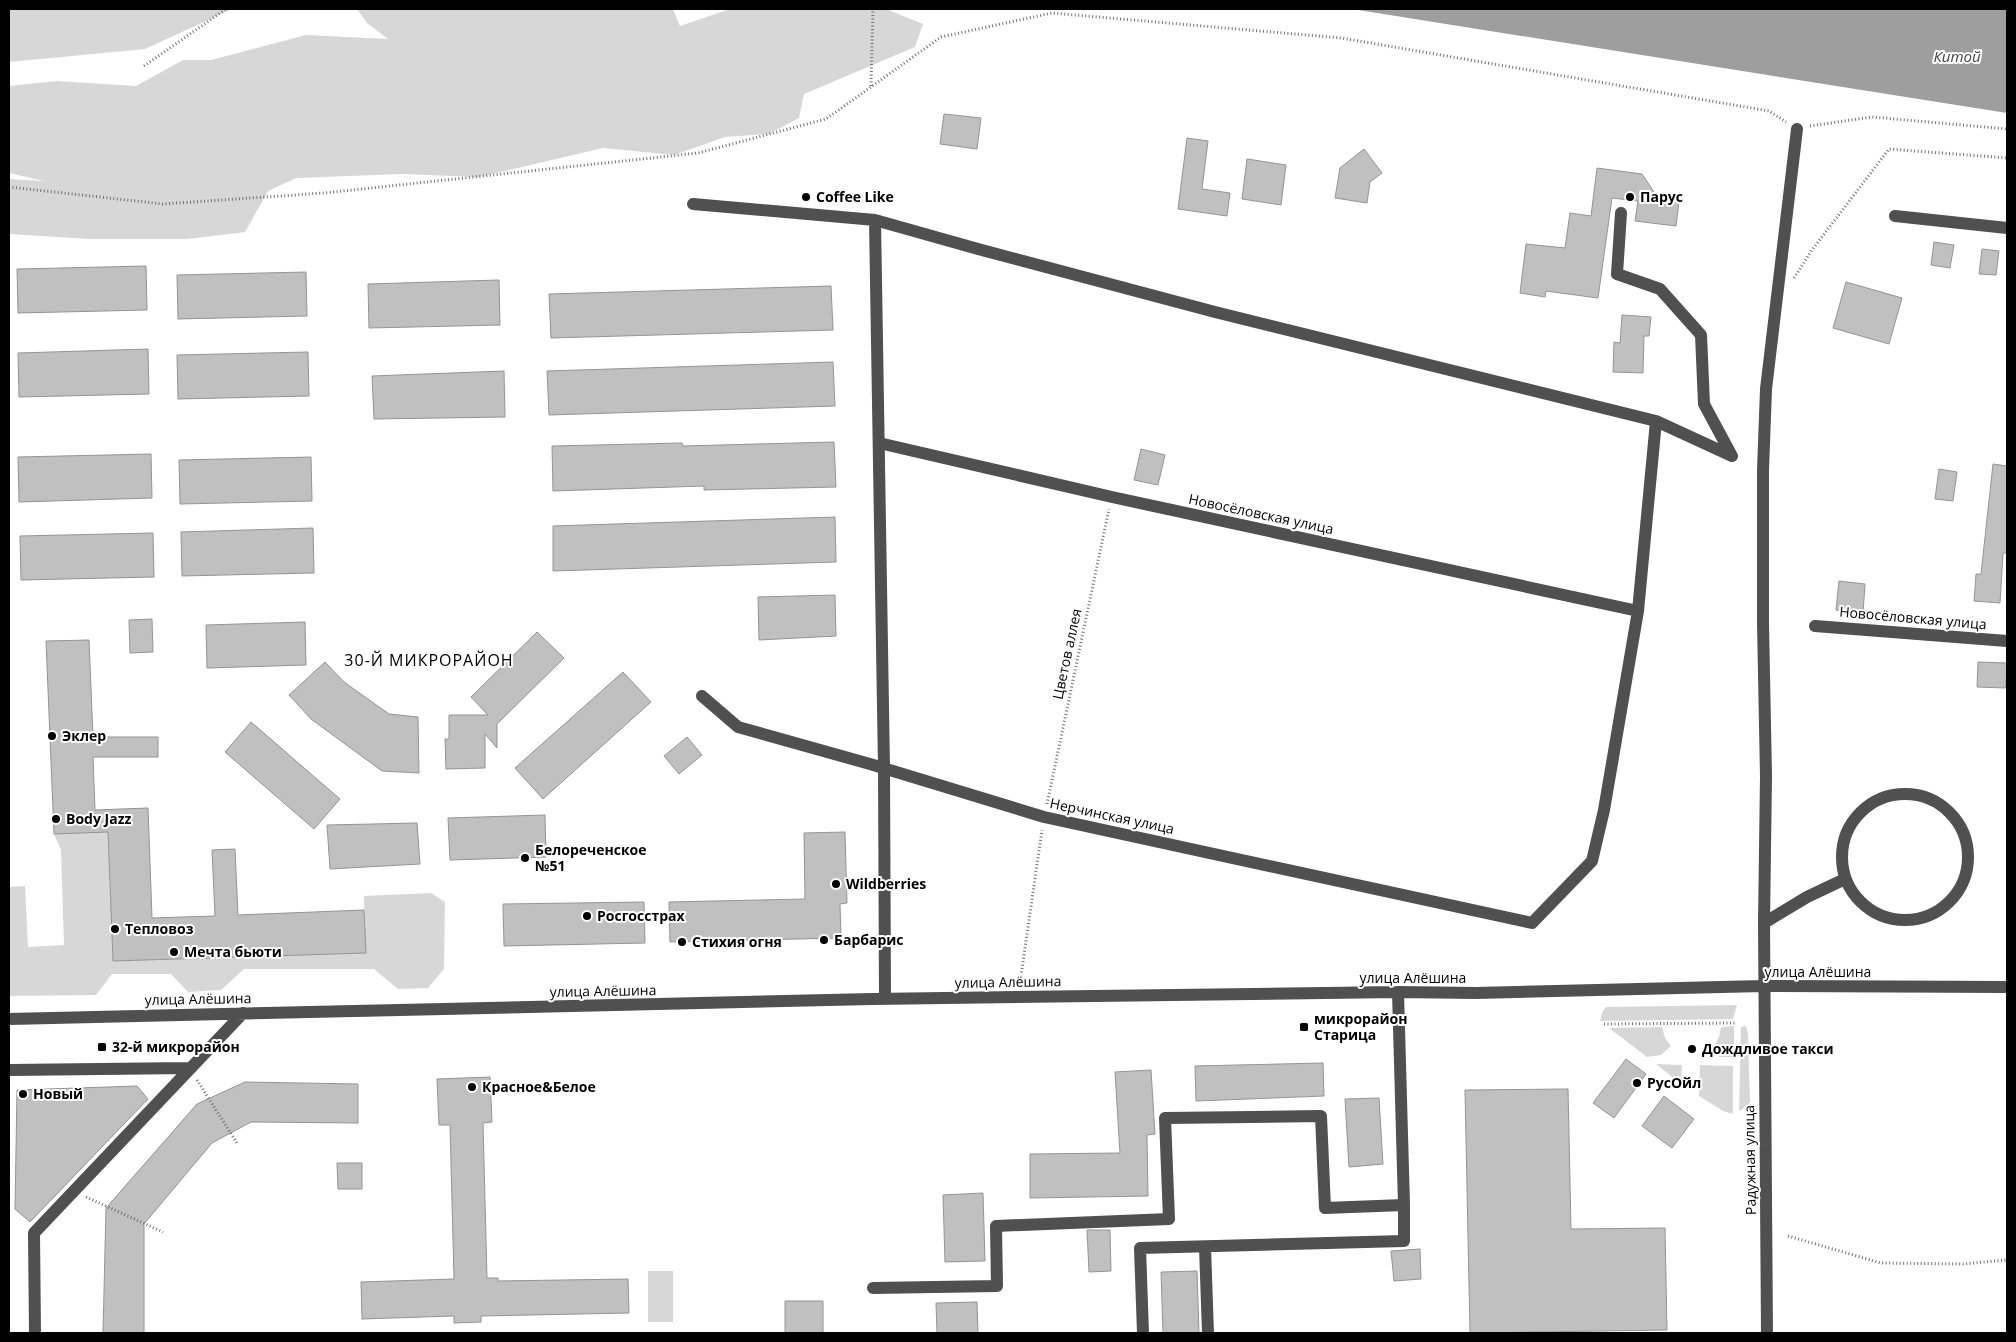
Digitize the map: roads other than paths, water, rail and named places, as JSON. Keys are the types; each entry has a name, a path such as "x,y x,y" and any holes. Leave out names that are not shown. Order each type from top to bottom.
{"street":[{"name":"Радужная улица","path":"1767,1333 1763,986 1766,776 1763,470 1766,389 1797,128"},
{"path":"693,204 875,220 1215,312 1656,421 1732,456 1704,404 1701,335 1660,289 1617,274 1621,212"},
{"path":"1895,216 2007,228"},
{"path":"875,220 884,768 885,999"},
{"path":"1638,611 1656,421"},
{"name":"Новосёловская улица","path":"879,442 1112,497 1638,611"},
{"name":"Нерчинская улица","path":"702,696 738,728 884,768 1044,817 1532,923 1592,861 1604,810 1638,611"},
{"name":"Новосёловская улица","path":"1815,626 2007,641"},
{"path":"1902,793 1922,795 1940,803 1955,817 1965,834 1969,856 1966,878 1955,897 1938,912 1917,920 1895,920 1874,912 1857,898 1846,879 1842,860 1846,834 1852,821 1865,807 1883,797 1902,793"},
{"path":"1764,923 1807,897 1846,879"},
{"name":"улица Алёшина","path":"9,1019 885,999 1398,992 1476,993 1763,986 2007,987"},
{"path":"1143,1333 1140,1248 1404,1240 1398,992"},
{"path":"35,1333 34,1234 242,1013"},
{"path":"9,1070 190,1068"},
{"path":"873,1288 997,1286 996,1226 1169,1219 1165,1118 1321,1116 1325,1208 1404,1205"},
{"path":"1205,1247 1208,1333"}],"water":[{"name":"Китой","path":"1352,9 2007,9 2007,113"}],"place":[{"name":"Coffee Like","path":"806,197"},
{"name":"Парус","path":"1630,197"},
{"name":"Эклер","path":"52,736"},
{"name":"Body Jazz","path":"56,819"},
{"name":"Белореченское №51","path":"525,858"},
{"name":"Wildberries","path":"836,884"},
{"name":"Росгосстрах","path":"587,916"},
{"name":"Тепловоз","path":"115,929"},
{"name":"Барбарис","path":"824,940"},
{"name":"Стихия огня","path":"682,942"},
{"name":"Мечта бьюти","path":"174,952"},
{"name":"микрорайон Старица","path":"1304,1027"},
{"name":"32-й микрорайон","path":"102,1047"},
{"name":"Дождливое такси","path":"1692,1049"},
{"name":"РусОйл","path":"1637,1083"},
{"name":"Красное&Белое","path":"472,1087"},
{"name":"Новый","path":"23,1094"}],"district":[{"name":"30-Й МИКРОРАЙОН","path":"429,660"}]}
